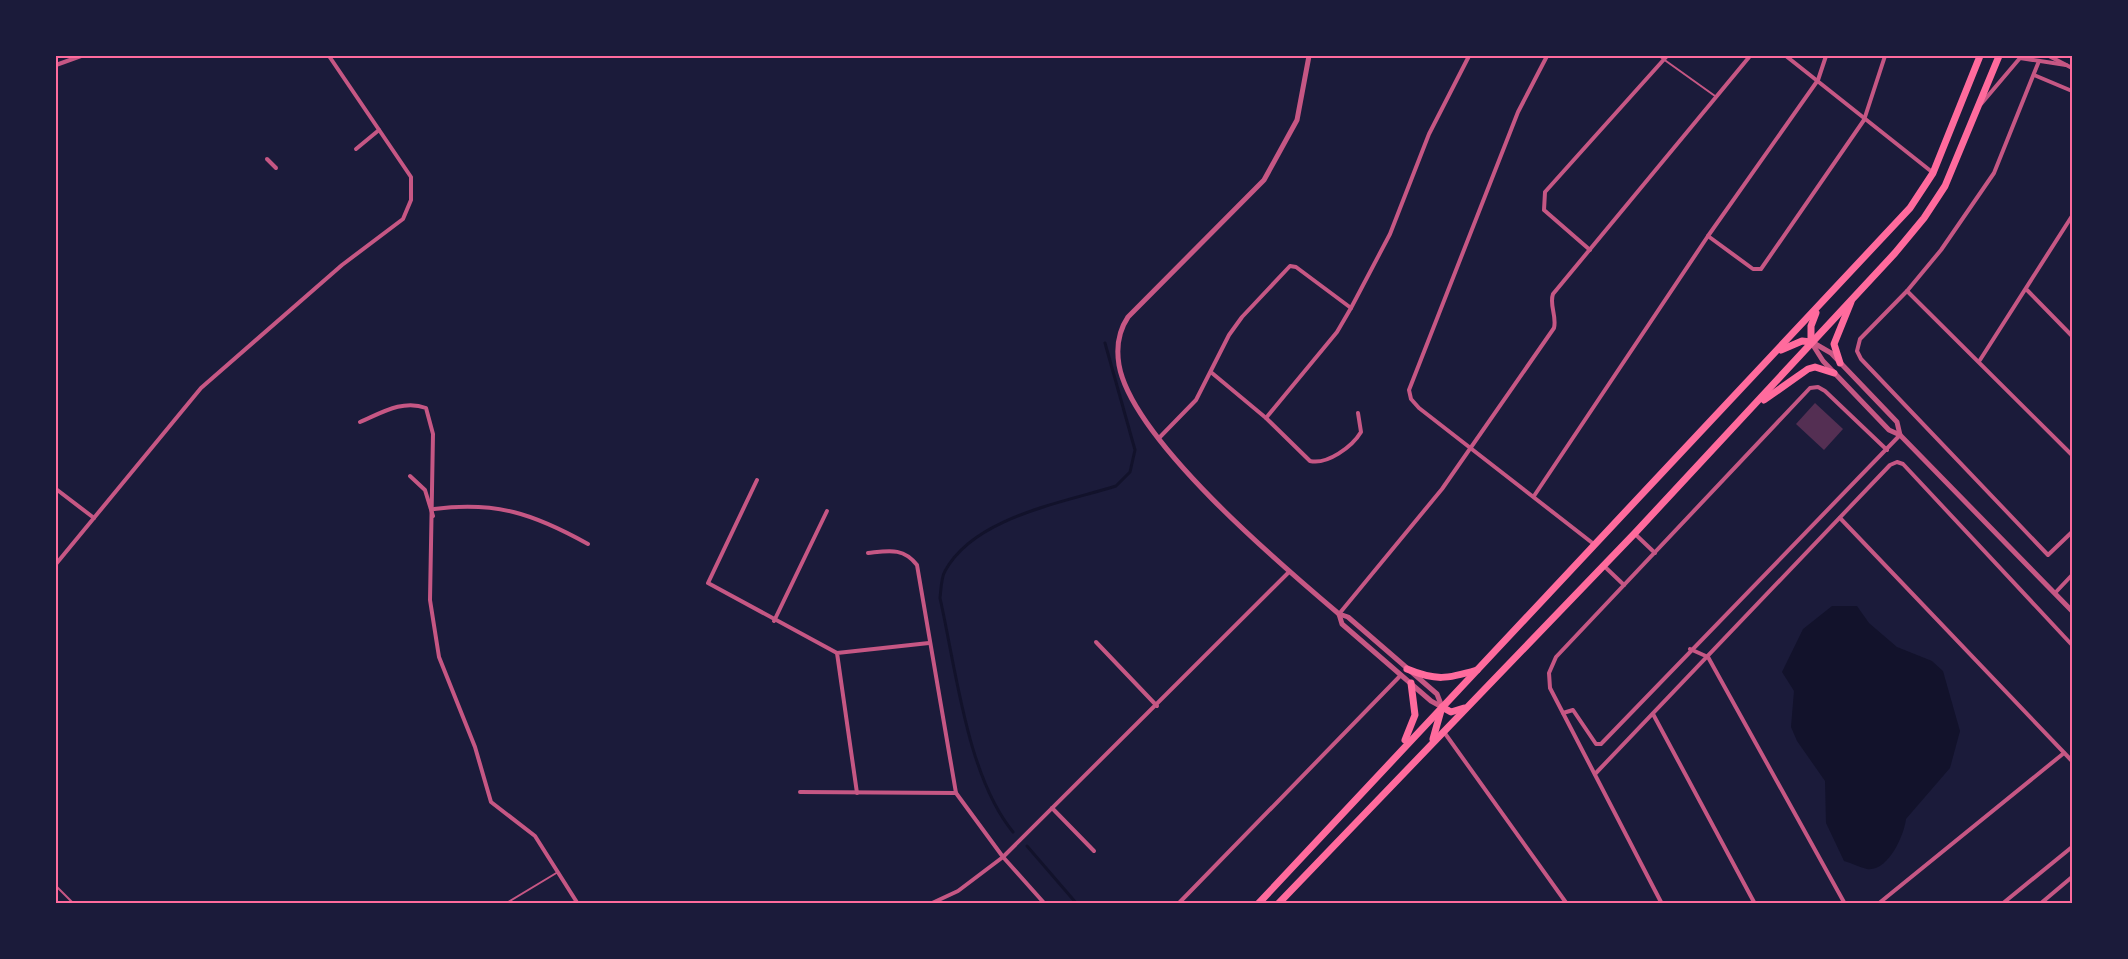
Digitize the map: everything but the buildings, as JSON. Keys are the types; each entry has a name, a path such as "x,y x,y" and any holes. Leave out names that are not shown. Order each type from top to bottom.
{"main road":[{"path":"1258,903 1910,208 1933,173 1975,68 1982,56"},
{"path":"1278,903 1604,566 1752,409 1924,218 1945,186 1999,56"},
{"path":"1840,363 1834,344 1853,297"},
{"path":"1811,342 1811,326 1818,308"},
{"path":"1776,352 1802,341 1811,342"},
{"path":"1752,409 1808,369 1815,367 1834,373"},
{"path":"1404,672 1446,679 1478,669"},
{"path":"1401,748 1415,715 1411,683"},
{"path":"1442,707 1451,712 1467,707"},
{"path":"1432,743 1442,707"}],"street":[{"path":"56,65 81,56"},
{"path":"56,564 201,388 342,265 403,219 411,200 411,177 329,56"},
{"path":"1309,56 1297,120 1270,171 1244,202 1128,316 1119,330 1119,366 1125,382 1159,438 1201,486 1289,572 1339,614 1348,617 1404,672 1437,694 1442,707"},
{"path":"1266,418 1337,332 1351,309 1390,234 1429,134 1469,56"},
{"path":"1547,56 1514,123 1409,390 1411,399 1419,408 1596,545"},
{"path":"1339,614 1442,489 1554,328 1555,314 1551,300 1553,294 1750,56"},
{"path":"1786,56 1933,173"},
{"path":"1534,496 1708,236 1818,80 1826,56"},
{"path":"1708,236 1757,270 1761,269 1864,120 1885,56"},
{"path":"2049,56 2073,68"},
{"path":"1590,250 1544,210 1545,192 1666,58"},
{"path":"1978,107 2020,58 2066,65"},
{"path":"2039,61 1994,173 1941,250 1907,291 1860,339 1857,351 1861,359 2048,555 2073,532"},
{"path":"2034,75 2073,91"},
{"path":"356,149 379,130"},
{"path":"267,159 276,168"},
{"path":"1980,360 2073,216"},
{"path":"1159,438 1196,400 1212,373 1229,335 1242,317 1290,266 1296,267 1351,309"},
{"path":"2027,290 2073,336"},
{"path":"1907,291 1980,360 2073,454"},
{"path":"1811,342 1831,353 1897,422 1900,435"},
{"path":"1811,342 1834,373 1889,430 1900,435 2073,611"},
{"path":"1212,373 1266,418 1310,460 1318,463 1328,460 1358,438 1361,432 1358,414"},
{"path":"1662,903 1550,688 1549,673 1556,657 1810,388 1818,387 1825,391 1887,450"},
{"path":"360,422 392,408 416,404 426,408 433,434 434,516 430,600 442,666 475,747 491,802 535,836 578,903"},
{"path":"1563,713 1574,710 1596,744 1601,744 1690,649 1900,435"},
{"path":"1595,774 1890,465 1897,462 1903,464 2073,645"},
{"path":"410,476 425,490 434,516"},
{"path":"757,480 708,583 774,621 837,653 929,643"},
{"path":"56,489 94,518"},
{"path":"434,509 483,507 520,512 553,524 588,544"},
{"path":"774,621 827,511"},
{"path":"1840,518 2073,762"},
{"path":"1635,533 1654,553"},
{"path":"868,553 898,550 910,556 916,565 956,793 1003,856 1046,903"},
{"path":"1604,566 1624,585"},
{"path":"930,903 958,891 1003,856 1157,706 1289,572"},
{"path":"2055,593 2073,575"},
{"path":"1096,642 1157,706"},
{"path":"1690,649 1708,657 1845,903"},
{"path":"837,653 857,793"},
{"path":"1404,672 1411,683 1431,701 1442,707"},
{"path":"1178,903 1404,672"},
{"path":"1653,714 1755,903"},
{"path":"1443,732 1567,903"},
{"path":"1878,903 2064,753"},
{"path":"800,792 956,793"},
{"path":"1052,808 1094,851"},
{"path":"2002,903 2073,848"},
{"path":"2040,903 2073,878"}],"lane":[{"path":"1659,56 1666,58 1716,96"},
{"path":"505,903 558,872"},
{"path":"56,886 74,903"}],"shaded area":[{"path":"1832,606 1857,606 1869,623 1897,647 1932,661 1943,671 1960,731 1950,768 1906,819 1894,852 1882,865 1875,868 1867,869 1844,861 1826,823 1825,781 1797,741 1791,727 1794,691 1782,672 1803,629"}],"waterway":[{"path":"1013,832 997,809 984,782 965,721 940,598 942,581 945,571 958,553 976,537 1021,515 1116,486 1130,472 1135,450 1105,343"},
{"path":"1027,846 1077,904"}]}
